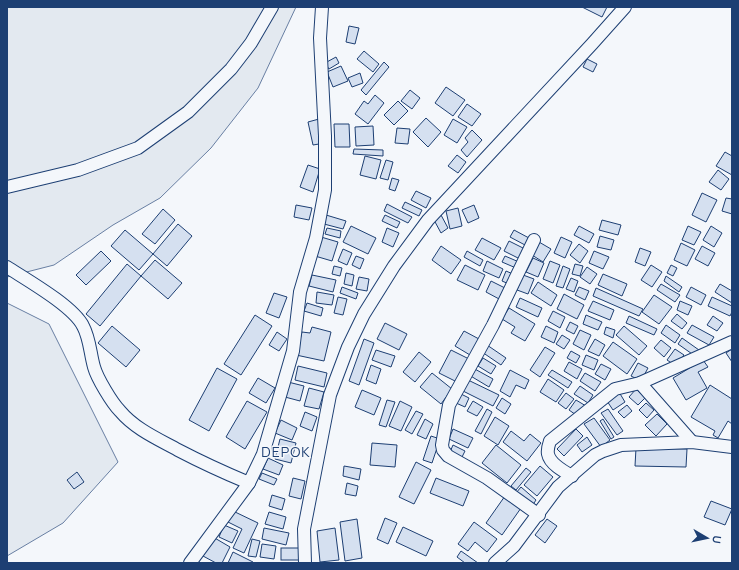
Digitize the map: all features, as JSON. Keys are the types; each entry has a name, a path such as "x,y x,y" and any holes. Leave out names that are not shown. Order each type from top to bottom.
{"street":[{"path":"7,187 78,170 138,148 188,112 231,69 252,43 272,7"},
{"path":"190,563 249,483 263,454 293,351 300,292 316,238 325,190 325,136 320,38 322,7"},
{"path":"305,563 304,529 330,395 345,353 364,314 394,266 428,220 625,7"},
{"path":"534,240 493,325 449,405 442,445 443,450 448,456 488,478 539,515"},
{"path":"7,267 72,311 82,325 89,339 94,367 108,395 119,411 134,424 160,441 191,457 249,483"},
{"path":"572,476 558,469 548,454 550,441 615,389 640,383 732,342"},
{"path":"640,383 692,442"},
{"path":"495,563 514,546 539,515 558,487 595,455 612,447 621,445 692,442 732,447"}],"shaded area":[{"path":"7,7 296,7 258,88 211,148 160,198 113,225 54,265 7,277"},
{"path":"7,303 49,324 118,462 63,523 7,556"}],"building":[{"path":"582,7 607,7 602,17"},
{"path":"349,26 359,28 355,44 346,42"},
{"path":"364,51 379,64 373,72 357,59"},
{"path":"336,57 339,63 329,69 325,63"},
{"path":"587,59 597,64 593,72 583,67"},
{"path":"384,62 389,67 366,95 361,90"},
{"path":"341,66 348,81 333,87 327,72"},
{"path":"360,73 363,83 352,87 348,78"},
{"path":"446,87 465,100 453,116 435,103"},
{"path":"410,90 420,98 412,109 401,101"},
{"path":"375,95 384,103 368,124 355,114 364,101 368,104"},
{"path":"398,101 408,111 394,125 384,115"},
{"path":"467,104 481,114 472,126 458,117"},
{"path":"426,118 441,132 428,147 413,132"},
{"path":"319,119 325,143 313,145 308,122"},
{"path":"453,119 467,127 457,143 444,135"},
{"path":"334,124 349,124 350,147 335,147"},
{"path":"373,126 374,145 356,146 355,127"},
{"path":"397,128 410,129 408,144 395,143"},
{"path":"472,130 482,140 467,157 461,150 468,142 465,138"},
{"path":"354,149 383,150 383,156 353,154"},
{"path":"725,152 732,156 732,175 716,166"},
{"path":"457,155 466,162 458,173 448,166"},
{"path":"365,156 381,160 376,179 360,175"},
{"path":"386,160 393,162 388,180 380,178"},
{"path":"308,165 320,169 313,192 300,187"},
{"path":"718,170 729,179 721,190 709,182"},
{"path":"392,178 399,180 395,191 389,189"},
{"path":"416,191 431,198 426,208 411,200"},
{"path":"702,193 717,200 706,222 692,215"},
{"path":"726,198 732,199 732,214 722,211"},
{"path":"405,202 422,210 419,216 402,208"},
{"path":"387,204 412,217 408,223 384,211"},
{"path":"296,205 312,208 309,220 294,217"},
{"path":"474,205 479,218 468,223 462,210"},
{"path":"458,208 462,226 450,229 446,211"},
{"path":"163,209 175,220 155,244 142,234"},
{"path":"326,215 346,221 343,229 324,224"},
{"path":"385,215 400,222 397,228 382,221"},
{"path":"441,215 448,228 441,233 434,220"},
{"path":"602,220 621,225 618,235 599,230"},
{"path":"178,224 192,236 167,266 153,254"},
{"path":"351,226 376,238 368,254 343,242"},
{"path":"579,226 594,234 589,243 574,235"},
{"path":"688,226 701,232 694,245 682,240"},
{"path":"711,226 722,233 714,247 703,240"},
{"path":"327,228 341,231 340,238 325,234"},
{"path":"387,228 399,233 393,247 382,242"},
{"path":"125,230 153,254 139,270 111,246"},
{"path":"514,230 529,238 525,245 510,237"},
{"path":"600,236 614,240 611,250 597,247"},
{"path":"321,237 338,242 332,261 315,256"},
{"path":"561,237 572,242 565,258 554,253"},
{"path":"482,238 501,248 494,260 475,250"},
{"path":"509,241 525,249 520,259 504,251"},
{"path":"539,242 551,249 543,262 532,255"},
{"path":"681,243 695,250 687,266 674,260"},
{"path":"579,244 588,251 580,263 570,255"},
{"path":"441,246 461,260 451,274 432,260"},
{"path":"702,246 715,253 708,266 695,259"},
{"path":"640,248 651,252 645,266 635,262"},
{"path":"343,249 352,253 347,265 338,261"},
{"path":"101,251 111,261 86,285 76,275"},
{"path":"467,251 483,260 480,266 464,257"},
{"path":"594,251 609,257 603,269 589,263"},
{"path":"356,256 364,259 360,269 352,265"},
{"path":"505,256 519,262 516,268 502,262"},
{"path":"533,258 544,263 538,277 526,272"},
{"path":"155,260 182,283 168,299 141,276"},
{"path":"487,261 503,269 499,278 483,271"},
{"path":"550,261 560,265 553,283 543,279"},
{"path":"127,264 141,276 100,326 86,314"},
{"path":"575,264 583,266 580,276 572,274"},
{"path":"465,265 485,275 478,290 457,280"},
{"path":"651,265 662,272 652,287 641,280"},
{"path":"671,265 677,268 673,276 667,273"},
{"path":"334,266 342,268 340,276 332,274"},
{"path":"563,266 570,269 563,288 556,286"},
{"path":"587,267 597,274 590,284 580,277"},
{"path":"506,271 513,274 509,284 502,281"},
{"path":"346,273 354,275 352,286 344,284"},
{"path":"603,274 627,284 622,296 598,285"},
{"path":"312,275 336,280 333,292 309,286"},
{"path":"523,275 534,279 528,294 517,290"},
{"path":"666,276 682,287 679,292 664,281"},
{"path":"359,277 369,279 367,291 356,289"},
{"path":"571,278 578,281 574,292 566,289"},
{"path":"491,281 507,289 501,300 486,292"},
{"path":"538,282 557,295 551,306 531,293"},
{"path":"661,284 680,295 675,302 657,290"},
{"path":"720,284 732,291 732,303 715,292"},
{"path":"342,287 358,293 356,299 340,293"},
{"path":"579,287 589,291 585,300 575,295"},
{"path":"691,287 706,295 701,305 686,297"},
{"path":"596,288 643,309 639,316 593,296"},
{"path":"317,292 334,295 332,305 316,303"},
{"path":"274,293 287,297 279,318 266,313"},
{"path":"564,294 584,305 577,319 557,309"},
{"path":"654,295 672,307 659,324 642,312"},
{"path":"338,297 347,299 343,315 334,313"},
{"path":"712,297 732,306 730,316 708,306"},
{"path":"520,298 542,308 538,317 516,307"},
{"path":"593,301 614,310 610,320 588,311"},
{"path":"680,301 692,306 688,315 677,310"},
{"path":"307,303 323,308 321,316 304,311"},
{"path":"509,308 535,324 525,341 511,333 515,327 502,319"},
{"path":"553,311 565,317 560,328 548,321"},
{"path":"677,314 687,323 682,329 671,321"},
{"path":"255,315 272,326 241,375 224,364"},
{"path":"586,315 602,322 598,330 583,324"},
{"path":"629,316 657,329 654,335 626,323"},
{"path":"713,316 723,323 717,331 707,325"},
{"path":"570,322 578,326 574,334 566,330"},
{"path":"385,323 407,334 399,350 377,339"},
{"path":"666,325 680,335 675,343 661,333"},
{"path":"692,325 714,337 709,345 687,333"},
{"path":"112,326 140,350 126,367 98,343"},
{"path":"546,326 558,332 554,343 541,337"},
{"path":"624,326 647,346 639,355 616,335"},
{"path":"312,327 331,332 324,361 296,355 302,332 310,333"},
{"path":"606,327 615,330 613,338 604,334"},
{"path":"580,330 591,335 584,350 573,344"},
{"path":"464,331 479,339 470,355 455,346"},
{"path":"277,332 287,339 279,351 269,345"},
{"path":"562,335 570,340 564,349 556,344"},
{"path":"682,338 699,350 695,356 678,344"},
{"path":"364,339 374,343 359,385 349,381"},
{"path":"595,339 605,345 599,356 588,351"},
{"path":"661,340 671,348 664,357 654,348"},
{"path":"613,342 637,359 627,374 603,356"},
{"path":"487,345 506,358 501,365 482,352"},
{"path":"545,347 555,353 540,377 530,370"},
{"path":"675,349 684,355 676,366 667,360"},
{"path":"732,349 732,362 726,353"},
{"path":"376,350 395,356 391,367 372,360"},
{"path":"451,350 469,359 457,382 439,373"},
{"path":"571,351 580,356 576,363 567,358"},
{"path":"419,352 431,362 415,382 403,372"},
{"path":"586,355 598,360 594,370 582,365"},
{"path":"483,358 496,366 491,374 478,366"},
{"path":"703,360 708,367 698,372 707,388 686,400 673,378"},
{"path":"569,362 582,369 577,379 564,371"},
{"path":"638,363 648,368 641,381 631,376"},
{"path":"601,364 611,369 605,380 595,374"},
{"path":"371,365 381,369 376,384 366,380"},
{"path":"298,366 327,373 324,387 295,380"},
{"path":"217,368 237,379 209,431 189,420"},
{"path":"473,368 493,379 489,387 469,375"},
{"path":"510,370 529,380 525,389 516,385 510,397 500,391"},
{"path":"552,370 572,382 568,388 548,375"},
{"path":"432,373 452,389 441,404 420,387"},
{"path":"585,373 601,382 595,391 580,381"},
{"path":"258,378 275,388 266,403 249,393"},
{"path":"548,379 564,390 556,402 540,392"},
{"path":"468,380 499,395 493,406 463,391"},
{"path":"288,382 304,386 300,401 285,397"},
{"path":"710,385 732,399 732,424 728,421 718,438 713,435 715,431 691,417"},
{"path":"580,386 593,395 588,403 574,394"},
{"path":"309,388 324,392 319,409 304,406"},
{"path":"636,389 645,398 638,405 629,397"},
{"path":"362,390 381,398 374,415 355,407"},
{"path":"619,392 625,402 613,410 607,401"},
{"path":"566,393 574,399 566,409 558,403"},
{"path":"461,394 469,398 465,407 456,403"},
{"path":"502,398 511,404 505,414 496,408"},
{"path":"387,400 395,402 386,427 379,425"},
{"path":"576,400 586,406 579,417 569,410"},
{"path":"247,401 267,412 245,449 226,437"},
{"path":"400,401 412,407 401,431 389,426"},
{"path":"473,401 483,407 477,416 467,411"},
{"path":"646,403 654,410 647,418 639,410"},
{"path":"627,405 632,411 624,418 618,412"},
{"path":"487,409 492,412 481,434 475,431"},
{"path":"608,409 623,431 617,435 601,413"},
{"path":"416,411 423,414 412,434 405,430"},
{"path":"305,412 317,417 312,431 300,426"},
{"path":"657,414 667,424 656,436 645,425"},
{"path":"495,417 509,426 498,445 484,436"},
{"path":"594,418 610,440 601,447 584,424"},
{"path":"425,419 433,424 426,439 417,435"},
{"path":"603,419 614,437 611,439 600,421"},
{"path":"281,420 297,428 292,440 275,433"},
{"path":"453,429 473,438 468,448 449,439"},
{"path":"576,429 583,436 564,456 557,449"},
{"path":"511,431 524,441 530,434 541,443 527,461 503,442"},
{"path":"431,436 440,439 432,463 423,460"},
{"path":"587,437 592,445 582,452 577,445"},
{"path":"280,439 296,443 291,463 275,459"},
{"path":"372,443 397,445 395,467 370,465"},
{"path":"453,445 465,451 462,457 450,452"},
{"path":"496,445 521,465 507,483 482,463"},
{"path":"636,448 687,449 686,467 635,466"},
{"path":"268,458 283,465 279,475 263,469"},
{"path":"416,462 431,470 414,504 399,497"},
{"path":"344,466 361,469 359,480 343,476"},
{"path":"540,466 553,477 537,496 524,485"},
{"path":"526,468 531,472 516,490 511,486"},
{"path":"77,472 84,482 74,489 67,480"},
{"path":"262,473 277,479 274,485 259,479"},
{"path":"293,478 305,481 301,499 289,496"},
{"path":"436,478 469,491 463,506 430,493"},
{"path":"347,483 358,486 356,496 345,494"},
{"path":"521,487 536,500 532,506 516,493"},
{"path":"272,495 285,499 282,510 269,506"},
{"path":"505,496 521,508 502,535 486,523"},
{"path":"711,501 732,509 725,525 704,517"},
{"path":"233,511 258,523 244,553 233,548 242,529 228,522"},
{"path":"269,512 286,517 283,529 265,524"},
{"path":"385,518 397,523 388,544 377,539"},
{"path":"357,519 362,558 345,561 340,522"},
{"path":"547,519 557,526 545,543 535,535"},
{"path":"474,522 497,539 487,552 475,542 468,551 458,544"},
{"path":"224,525 238,531 232,543 219,537"},
{"path":"403,527 433,541 426,556 396,542"},
{"path":"264,528 289,533 286,545 262,539"},
{"path":"335,528 339,560 320,562 317,531"},
{"path":"213,537 230,547 222,563 216,563 203,556"},
{"path":"252,539 260,541 256,557 248,556"},
{"path":"262,544 276,546 274,559 260,557"},
{"path":"281,548 300,548 300,560 281,560"},
{"path":"461,551 478,563 465,563 457,557"},
{"path":"233,552 253,562 228,563"}],"district":[{"name":"DEPOK","path":"286,452"}]}
